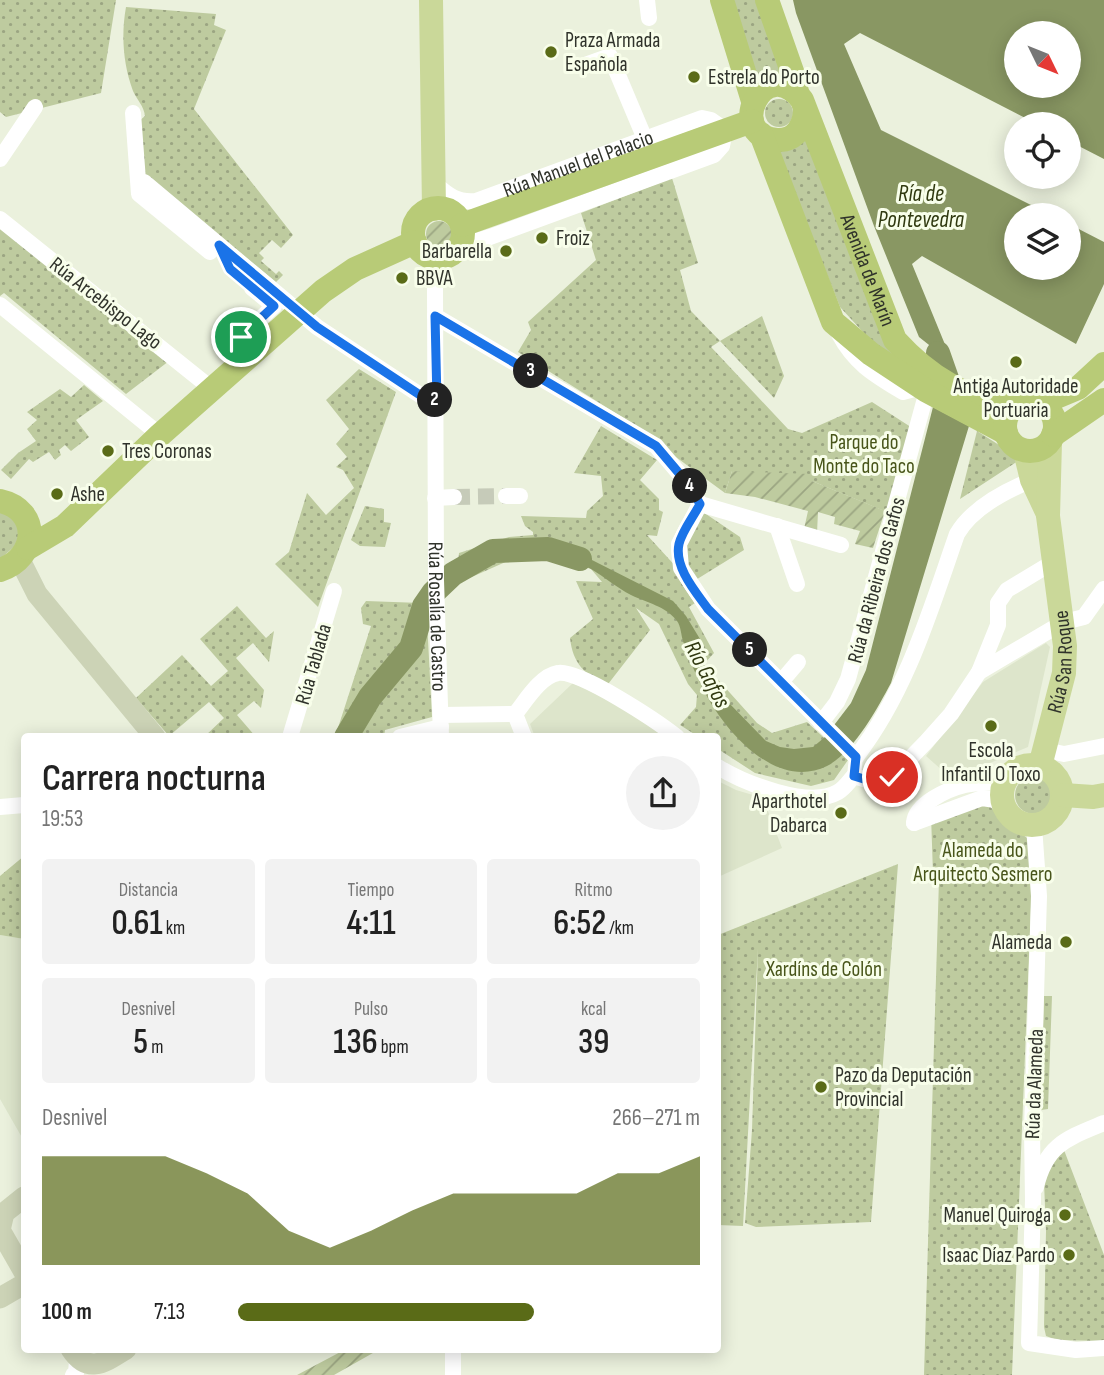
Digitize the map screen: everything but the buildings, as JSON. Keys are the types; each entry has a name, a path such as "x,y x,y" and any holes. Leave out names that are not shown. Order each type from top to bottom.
{"highway":[{"name":"Avenida de Marín","path":"722,0 755,118 833,323 871,354 929,387 964,401 1006,433"},
{"name":"Avenida de Marín","path":"767,0 801,100 895,340 916,363 929,387"},
{"path":"773,86 789,88 801,100 803,126 791,137 775,140 755,118 765,89 773,86"},
{"name":"Rúa Manuel del Palacio","path":"462,233 509,199 755,118"},
{"path":"434,209 448,210 459,219 462,233 453,253 439,258 424,254 413,235 421,215 434,209"},
{"path":"12,562 65,526 160,435 323,291 355,269 415,242"},
{"path":"1042,403 1078,388 1104,364"},
{"name":"Avenida de Marín","path":"964,401 985,400 1016,405"},
{"path":"1051,438 1055,420 1042,403 1028,400 1016,405 1006,417 1006,433 1013,444 1025,450 1038,450 1051,438 1099,407"},
{"path":"0,501 12,505 26,519 29,528 12,562"},
{"path":"26,519 54,519 84,506"}],"main road":[{"path":"431,0 434,209"},
{"name":"Rúa San Roque","path":"1042,758 1064,673 1064,622 1048,516 1051,438"},
{"name":"Rúa San Roque","path":"1025,450 1032,480 1048,516"},
{"path":"12,562 152,733"},
{"path":"1042,758 1062,787 1059,810 1042,824 1034,826 1020,823 1008,814 1003,791 1019,768 1042,758"},
{"path":"1063,795 1104,795"},
{"path":"13,1263 0,1230 4,1213 21,1200"},
{"path":"0,1298 21,1286"},
{"path":"74,1361 107,1369 122,1353"}],"street":[{"path":"647,0 649,18"},
{"path":"586,65 610,56 645,139"},
{"path":"0,159 35,107"},
{"path":"133,113 139,194 274,306 241,337 253,351"},
{"name":"Rúa Manuel del Palacio","path":"434,183 451,197 463,202 509,199 645,139 702,118 724,130 722,146 714,155 490,237 477,241 462,233"},
{"path":"144,182 298,312 404,385 423,397 437,401"},
{"name":"Rúa Arcebispo Lago","path":"0,219 212,389"},
{"path":"219,245 230,269"},
{"name":"Rúa Rosalía de Castro","path":"439,258 435,286 435,498 441,726"},
{"path":"0,306 160,435"},
{"path":"435,316 656,446 689,485 700,504 841,545"},
{"name":"Rúa da Ribeira dos Gafos","path":"823,725 851,672 929,387"},
{"path":"721,769 754,786 785,794 817,796 837,793 854,776 853,753 888,709 908,672 964,521 1032,480"},
{"path":"435,498 454,497"},
{"path":"700,504 679,544 681,568 708,609 853,753"},
{"path":"777,526 797,584"},
{"path":"854,776 880,784 892,777 911,758 951,714 979,672 998,625 998,603 1007,590 1055,561"},
{"path":"979,672 1064,622 1084,617 1104,589"},
{"name":"Rúa Tablada","path":"291,733 334,591"},
{"path":"781,682 798,662"},
{"path":"415,733 441,726 515,715 545,680 557,673 575,675 632,705 671,733"},
{"path":"515,715 522,733"},
{"path":"1042,758 1104,746"},
{"path":"969,784 1003,791 914,823 918,811 949,791 969,784"},
{"path":"0,807 21,805"},
{"name":"Rúa da Alameda","path":"1034,826 1039,896 1029,1343 1076,1350 1104,1348"},
{"path":"1034,1116 1042,1135 1061,1142"},
{"path":"1034,1200 1042,1167 1061,1142 1104,1123"},
{"path":"453,1353 453,1375"}],"shaded area":[{"name":"Escola Infantil O Toxo","path":"1046,643 1050,647 1028,747 952,779 926,756 983,682"},
{"path":"573,683 646,719 660,733 533,733 530,724"},
{"path":"721,782 763,798 782,848 721,876"},
{"path":"0,935 21,938 21,1136 0,1099"}],"green space":[{"path":"0,0 116,0 101,93 6,117 0,112"},
{"path":"733,0 762,0 789,77 755,83"},
{"path":"126,7 216,14 214,25 226,30 194,109 293,235 281,248 272,240 259,253 264,258 261,261 276,274 279,271 283,275 276,282 141,172 138,122 145,116 133,91 125,60 123,39"},
{"path":"779,99 789,103 793,113 789,123 779,127 769,123 765,113 769,103"},
{"path":"807,138 907,364 874,344 840,307 777,148"},
{"name":"Parque do Monte do Taco","path":"672,178 698,263 680,270 691,311 720,341 711,347 788,429 802,433 872,402 917,431 894,515 812,481 732,471 725,493 669,452 657,439 518,352 531,330 528,322 596,260 581,213"},
{"path":"439,221 448,225 452,234 448,243 439,247 430,243 426,234 430,225"},
{"path":"0,225 169,361 126,394 4,293 0,296"},
{"path":"762,316 784,376 774,398 720,341"},
{"path":"359,369 396,392 318,607 275,564 289,552 307,493 326,515 354,488 343,470 336,467 347,457 336,444 349,429 326,400"},
{"path":"84,385 103,401 76,420 89,437 71,451 65,445 59,450 61,455 55,460 49,452 33,462 29,459 11,479 1,470 18,453 36,441 27,429 37,420 27,412 60,389 71,397"},
{"path":"601,426 657,460 640,480 659,499 659,510 663,512 657,536 647,535 690,582 701,599 689,607 714,653 704,664 757,723 772,733 807,722 848,760 834,780 811,786 755,773 721,751 721,733 693,733 680,725 696,707 697,695 688,684 659,624 636,608 650,630 605,688 592,677 577,661 570,638 593,619 576,581 602,582 591,569 556,558 512,559 456,584 459,553 509,537 533,535 521,516 586,518 587,511 603,496 601,476 574,473"},
{"path":"977,431 1010,452 1018,461 960,499"},
{"path":"732,471 810,474 812,481 885,511 873,548 855,544 860,531 834,524 835,517 818,512 817,533 804,529 808,511 755,497 725,493"},
{"path":"365,506 384,509 384,522 391,523 385,547 360,546 351,540"},
{"path":"0,511 15,518 22,540 0,559"},
{"path":"703,512 740,537 744,550 694,581 689,574 685,543"},
{"path":"366,601 421,603 424,606 411,648 370,697 348,733 336,733 371,626 363,624 361,608"},
{"path":"237,606 266,638 274,631 269,662 253,643 236,658 264,690 261,708 254,701 237,715 253,733 208,733 224,718 209,702 173,733 166,733 136,698 182,655 211,686 228,671 200,639"},
{"path":"427,620 432,717 385,730 385,733 362,733 374,708 417,657"},
{"path":"1034,776 1048,781 1053,795 1048,809 1034,814 1020,809 1015,795 1020,781"},
{"name":"Alameda do Arquitecto Sesmero","path":"979,795 1001,818 1031,841 1031,907 1012,1375 924,1375 939,879 933,874 931,815"},
{"path":"21,858 21,938 0,935 0,876"},
{"name":"Xardíns de Colón","path":"898,864 871,1222 756,1227 745,1223 752,1130 758,948 743,1226 721,1225 721,934"},
{"path":"1044,996 1052,996 1048,1109 1041,1110"},
{"path":"1064,1150 1104,1255 1104,1341 1057,1340 1046,1336 1044,1327 1044,1182 1048,1168"},
{"path":"338,1353 373,1353 334,1375 297,1375"}],"water":[{"name":"Ría de Pontevedra","path":"793,0 1104,0 1104,159 1081,147 1081,112 1014,112 860,33 844,44 881,130 1027,203 1004,203 1004,280 1081,280 1081,230 1104,242 1104,284 1076,344 922,256 912,264 953,364 919,337 874,226"},
{"name":"Río Gafos","path":"933,407 969,426 891,683 855,740 827,766 807,772 788,770 769,763 752,751 736,736 710,702 673,616 662,608 626,592 586,566 548,549 588,558 673,601 700,639 704,664 729,703 766,741 794,749 813,747 825,737 851,703 866,670"}],"waterway":[{"name":"Río Gafos","path":"938,353 951,396"},
{"name":"Río Gafos","path":"348,733 370,697 411,648 424,606 453,574 493,551 548,549 580,559"}],"tunnel":[{"path":"454,497 506,496"}],"place":[{"name":"Praza Armada Española","path":"551,52"},
{"name":"Estrela do Porto","path":"694,77"},
{"name":"Froiz","path":"542,238"},
{"name":"Barbarella","path":"506,251"},
{"name":"BBVA","path":"402,278"},
{"name":"Antiga Autoridade Portuaria","path":"1016,362"},
{"name":"Tres Coronas","path":"108,451"},
{"name":"Ashe","path":"57,494"},
{"name":"Escola Infantil O Toxo","path":"991,726"},
{"name":"Aparthotel Dabarca","path":"841,813"},
{"name":"Alameda","path":"1066,942"},
{"name":"Pazo da Deputación Provincial","path":"821,1087"},
{"name":"Manuel Quiroga","path":"1065,1215"},
{"name":"Isaac Díaz Pardo","path":"1069,1255"}],"route":[{"path":"241,337 274,306 230,269 219,245 317,327 423,397 437,401 435,316 656,446 689,485 700,504 679,544 681,568 708,609 856,757 854,776 880,784 892,777"}]}
